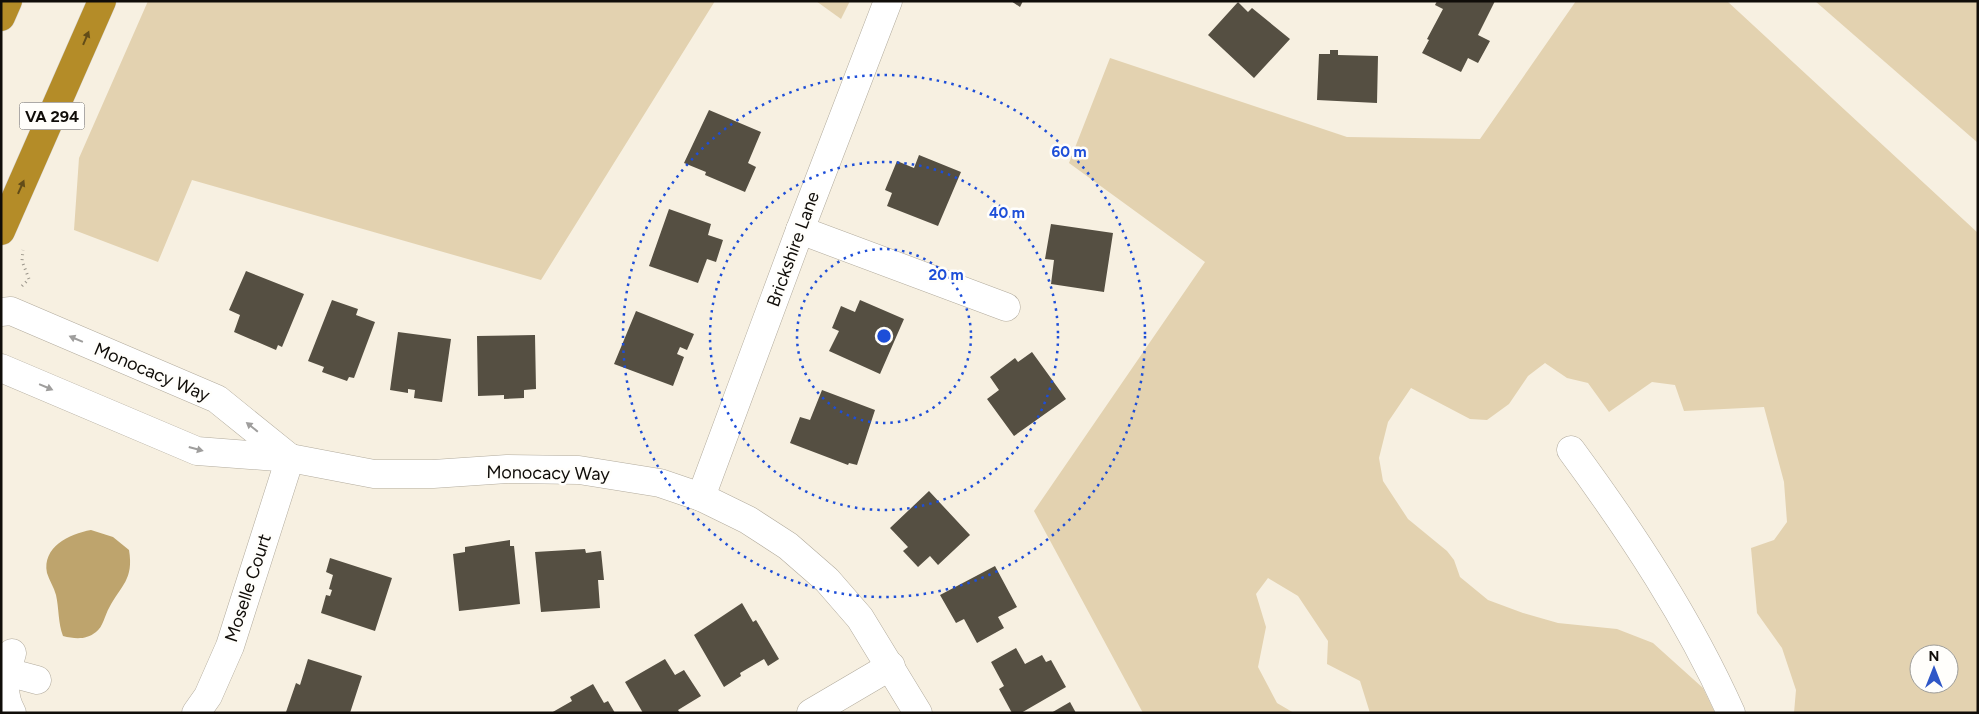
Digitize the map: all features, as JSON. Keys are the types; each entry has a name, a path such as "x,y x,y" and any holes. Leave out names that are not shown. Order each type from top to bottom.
{"highway":[{"path":"1,17 8,1"},
{"name":"VA 294","path":"1,231 102,1"}],"street":[{"name":"Brickshire Lane","path":"702,497 800,230 888,1"},
{"path":"800,230 1006,306"},
{"name":"Monocacy Way","path":"1,312 11,311 217,399 290,458"},
{"name":"Monocacy Way","path":"1,368 197,451 290,458 374,474 433,474 507,469 579,470 660,483 702,497 748,520 788,546 827,580 860,618 918,713"},
{"path":"1571,450 1664,587 1708,661 1731,713"},
{"name":"Moselle Court","path":"196,713 208,696 230,646 290,458"},
{"path":"12,713 6,703 4,692 9,662 37,680"},
{"path":"811,713 891,666"}],"shaded area":[{"path":"148,1 715,1 541,280 192,180 158,262 74,230 79,158"},
{"path":"816,1 850,1 841,19"},
{"path":"1576,1 1727,1 1978,233 1978,713 1794,713 1796,690 1782,648 1757,613 1751,548 1774,540 1787,522 1784,482 1764,407 1684,411 1675,385 1652,382 1609,412 1588,383 1567,378 1545,363 1528,376 1509,404 1487,420 1470,419 1411,388 1388,422 1379,458 1383,481 1408,519 1447,551 1454,560 1460,577 1488,600 1558,623 1617,629 1653,643 1703,688 1715,713 1370,713 1360,681 1327,664 1328,641 1298,596 1268,578 1256,594 1266,627 1258,667 1277,703 1294,713 1143,713 1034,511 1205,262 1069,163 1110,58 1347,137 1480,139"},
{"path":"1815,1 1978,1 1978,143"},
{"path":"91,530 113,537 129,550 130,568 125,582 98,630 84,638 63,636 56,595 47,573 49,556 59,543 74,535"}],"building":[{"path":"1011,1 1023,1 1020,7"},
{"path":"1437,1 1495,1 1478,35 1490,41 1478,63 1468,58 1461,72 1422,53 1429,40 1427,39 1443,9 1435,5"},
{"path":"1238,2 1248,12 1252,8 1290,39 1254,78 1208,35"},
{"path":"1330,50 1338,50 1338,55 1378,56 1377,103 1317,100 1319,54 1330,54"},
{"path":"709,110 761,132 748,163 756,167 745,192 705,175 706,172 684,163"},
{"path":"919,155 961,172 938,226 887,206 892,193 885,190 897,161 914,168"},
{"path":"669,209 711,224 708,235 723,240 716,262 707,259 698,283 649,266"},
{"path":"1051,224 1113,233 1104,292 1051,284 1054,260 1045,259"},
{"path":"246,271 304,294 282,347 278,345 276,350 234,332 240,315 229,310"},
{"path":"332,300 358,309 356,315 375,322 354,378 349,377 347,381 322,372 324,367 308,361"},
{"path":"860,300 904,319 880,374 829,351 839,331 832,328 841,306 855,312"},
{"path":"636,311 694,334 687,350 680,347 677,354 684,357 673,386 614,364"},
{"path":"398,332 451,339 442,402 414,398 415,390 408,389 408,393 390,390"},
{"path":"535,335 536,389 524,390 524,398 504,399 504,395 478,396 477,336"},
{"path":"1032,352 1066,399 1014,436 987,399 999,390 990,377 1015,358 1018,362"},
{"path":"822,390 875,410 857,465 849,463 848,465 790,443 800,417 810,420"},
{"path":"929,491 970,535 938,565 930,556 918,567 903,551 908,547 890,528"},
{"path":"510,540 510,546 514,546 520,604 459,611 453,554 465,552 465,547"},
{"path":"585,549 586,553 601,551 604,580 598,580 600,608 541,612 535,552"},
{"path":"330,558 392,578 375,631 321,613 326,595 330,596 332,590 329,589 333,575 326,572"},
{"path":"995,566 1017,607 998,617 1004,628 977,643 964,619 956,623 940,595"},
{"path":"742,603 753,622 756,620 779,659 768,666 764,659 740,673 741,676 724,687 694,635"},
{"path":"1016,648 1025,664 1042,655 1046,662 1051,660 1066,687 1021,713 1012,713 999,689 1004,686 991,662"},
{"path":"308,659 362,676 350,713 286,712 296,683 300,685"},
{"path":"665,659 675,675 684,670 701,696 678,710 680,713 643,713 625,682"},
{"path":"593,684 604,703 608,701 615,713 551,713 572,701 570,697"},
{"path":"1070,702 1076,713 1051,713"}]}
